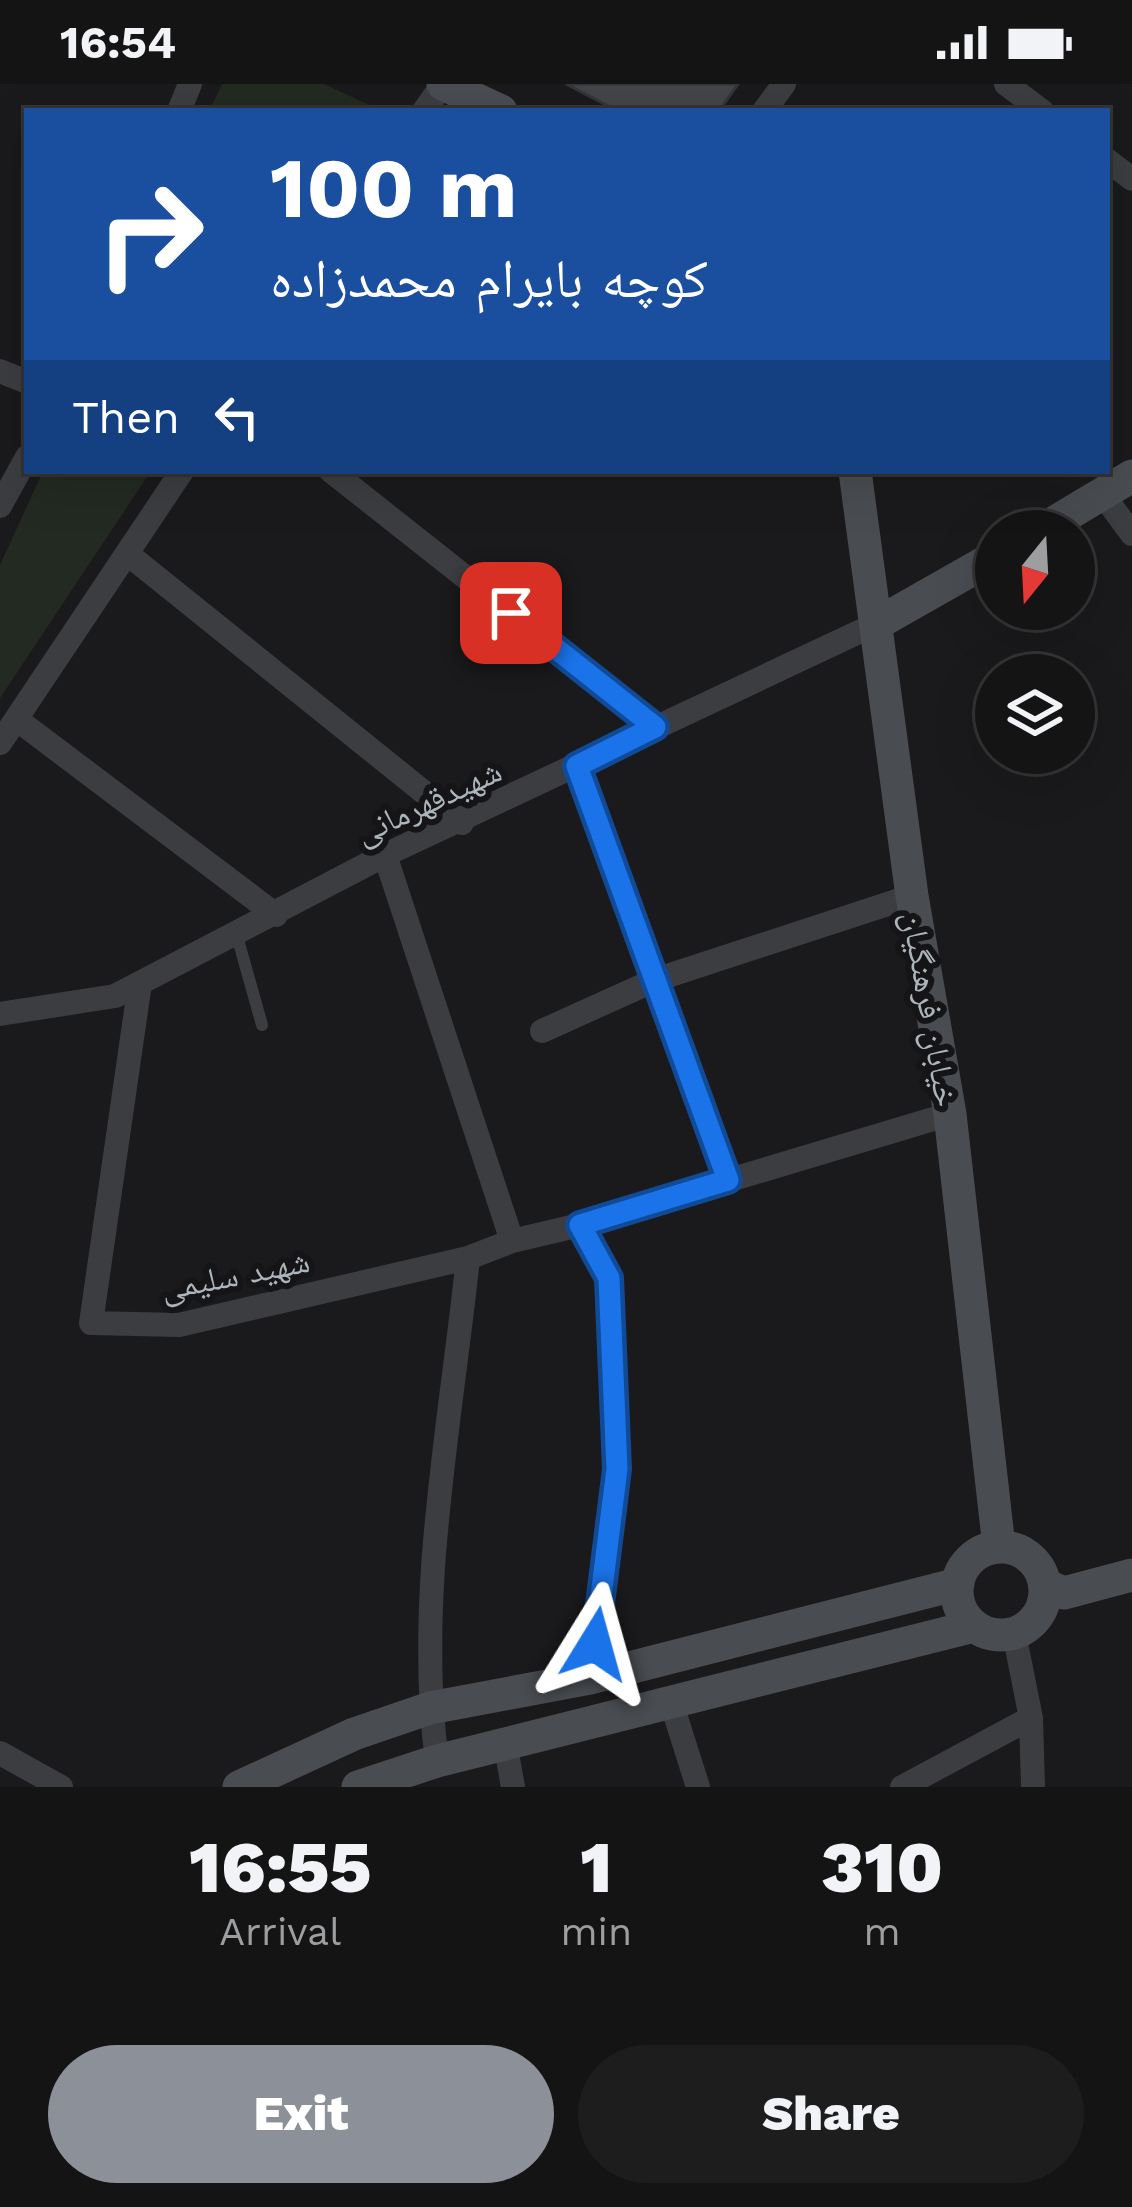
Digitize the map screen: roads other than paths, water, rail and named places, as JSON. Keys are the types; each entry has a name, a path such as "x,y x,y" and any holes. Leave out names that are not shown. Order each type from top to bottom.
{"street":[{"path":"443,84 495,108"},
{"path":"1006,84 1038,108"},
{"path":"0,506 24,463"},
{"path":"0,743 180,474"},
{"path":"335,474 655,727"},
{"name":"خیابان فرهنگیان","path":"855,474 912,896 950,1114 999,1547"},
{"path":"1077,510 1132,476"},
{"path":"1103,495 1132,534"},
{"path":"129,555 462,823"},
{"path":"878,623 975,568"},
{"name":"شهیدقهرمانی","path":"0,1014 115,996 385,855 462,823 878,623"},
{"path":"19,721 276,915"},
{"path":"577,766 728,1180"},
{"path":"385,855 512,1241"},
{"path":"542,1031 655,980 912,896"},
{"name":"شهید سلیمی","path":"140,983 91,1323 178,1325 468,1258 512,1241 950,1114"},
{"path":"580,1225 609,1278 617,1469 590,1678"},
{"path":"437,1761 430,1708 436,1563 468,1258"},
{"path":"999,1547 1032,1559 1046,1586 1039,1615 1013,1633 986,1633 974,1626 959,1603 958,1584 967,1563 999,1547"},
{"path":"1046,1586 1064,1593 1132,1575"},
{"path":"239,1787 353,1734 430,1708 590,1678 958,1584"},
{"path":"377,1783 437,1761 506,1748 974,1626"},
{"path":"1013,1633 1030,1718 1033,1787"},
{"path":"672,1705 698,1787"},
{"path":"902,1787 1030,1718"},
{"path":"506,1748 513,1787"},
{"path":"0,1754 61,1787"}],"lane":[{"path":"237,936 262,1025"}]}
